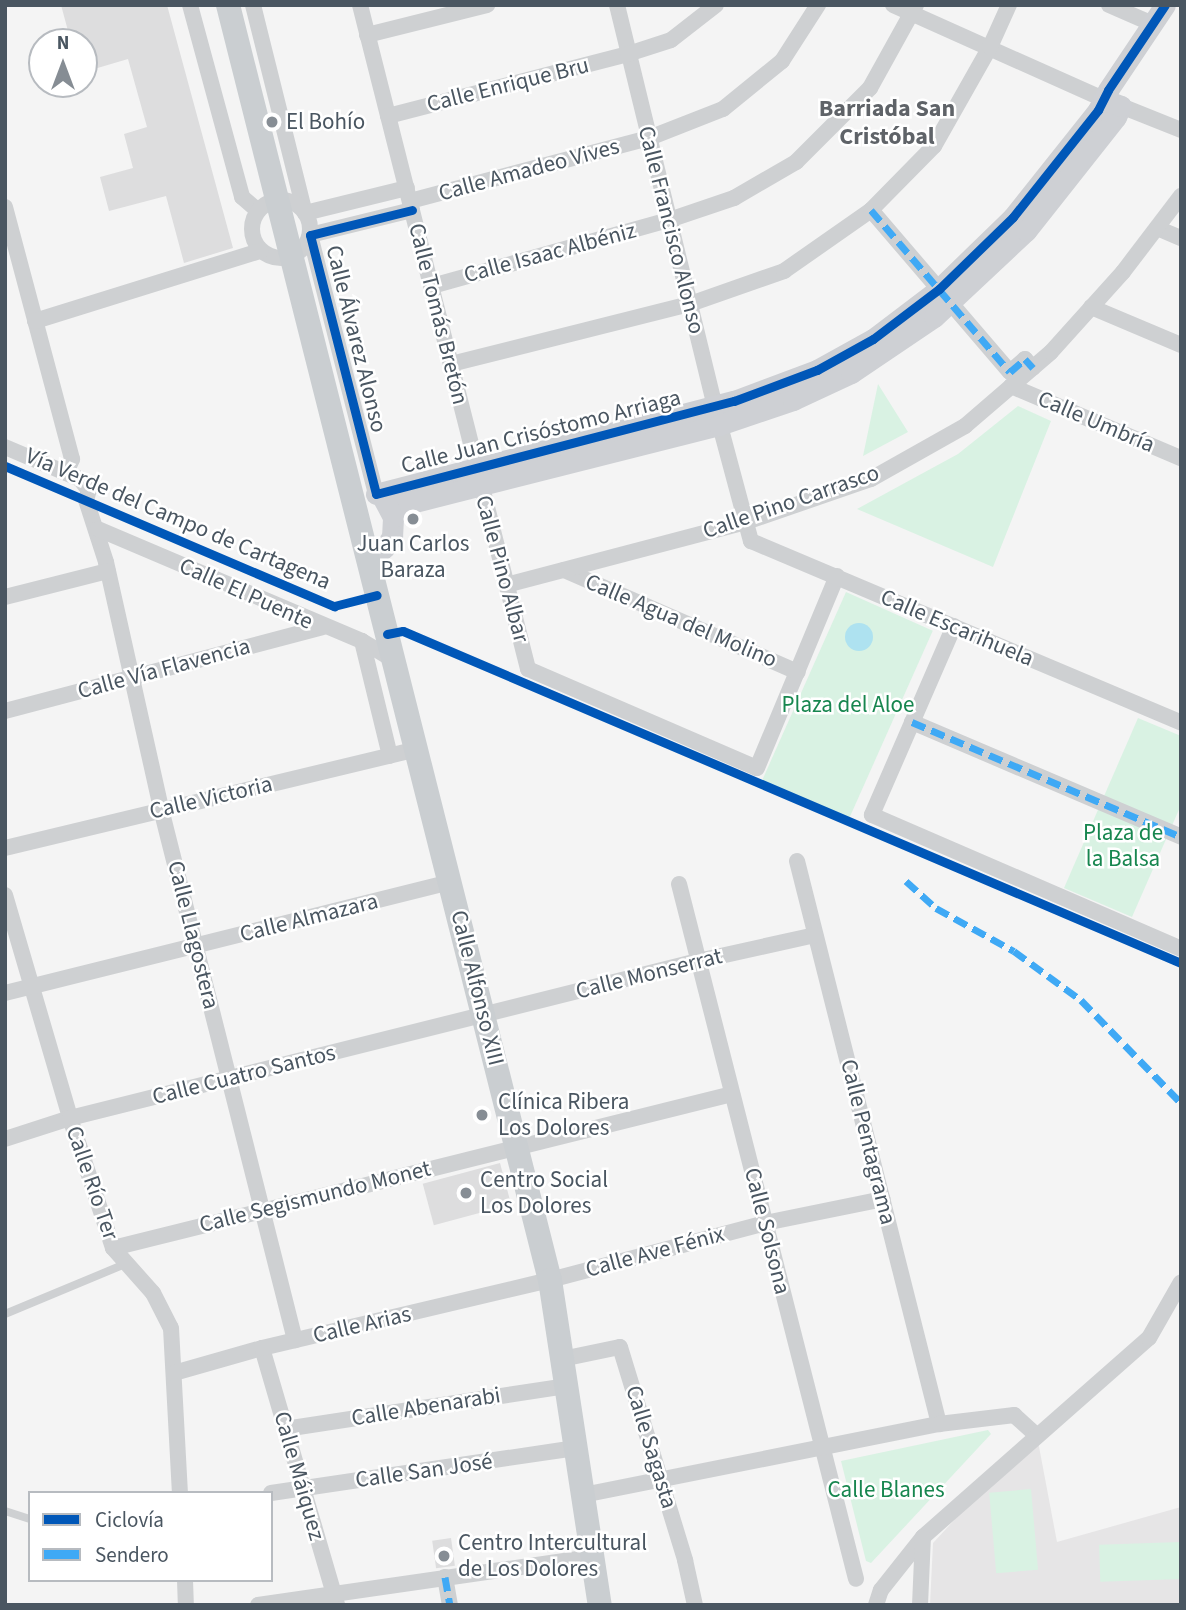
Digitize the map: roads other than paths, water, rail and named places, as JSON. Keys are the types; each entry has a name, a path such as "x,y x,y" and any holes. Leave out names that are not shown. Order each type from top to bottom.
{"main road":[{"name":"Calle Álvarez Alonso","path":"228,5 268,206 293,256 373,498 368,558 384,623"},
{"name":"Calle Alfonso XIII","path":"384,623 550,1280 600,1605"}],"street":[{"name":"Calle Álvarez Alonso","path":"190,5 242,197 268,206"},
{"path":"253,5 305,213"},
{"name":"Calle Tomás Bretón","path":"360,5 478,477"},
{"path":"368,35 486,5"},
{"name":"Calle Francisco Alonso","path":"617,5 717,416 746,522"},
{"name":"Calle Enrique Bru","path":"388,116 628,54 671,40 716,5"},
{"name":"Calle Amadeo Vives","path":"410,200 649,138 723,109 782,61 818,5"},
{"path":"893,5 914,10 1112,102 1181,130"},
{"path":"451,364 690,304 783,271 872,210 934,146 990,47 1009,5"},
{"path":"1109,5 1153,23"},
{"name":"Calle Juan Crisóstomo Arriaga","path":"373,498 478,477 717,416 843,356 945,296 1090,121 1112,102 1165,5"},
{"name":"Calle Isaac Albéniz","path":"432,286 669,220 734,198 796,162 870,88 914,10"},
{"name":"Calle Pino Carrasco","path":"506,585 746,522 871,479 965,426 1032,368 1091,307 1181,196"},
{"path":"410,200 310,236 302,250 293,256 277,259 260,251 251,233 268,206 294,203 305,213 410,200"},
{"path":"5,207 72,459 66,473 5,447"},
{"path":"872,210 1010,372 1025,359 1032,368"},
{"name":"Calle Álvarez Alonso","path":"305,213 373,498"},
{"path":"1157,228 1181,238"},
{"path":"36,321 260,251"},
{"path":"1091,307 1181,345"},
{"name":"Calle Umbría","path":"1011,386 1181,458"},
{"name":"Calle Llagostera","path":"66,473 87,485 86,500 98,529 161,809 295,1340"},
{"name":"Calle Pino Albar","path":"478,477 528,669 757,768 798,672"},
{"path":"368,558 384,548 392,537 394,523 373,498"},
{"name":"Calle Escarihuela","path":"746,522 751,541 1181,723"},
{"name":"Calle El Puente","path":"98,529 322,627 362,641 394,660"},
{"name":"Calle Agua del Molino","path":"564,570 798,672"},
{"path":"5,597 108,571"},
{"path":"798,672 837,576"},
{"path":"954,626 872,815 1181,948"},
{"name":"Calle Vía Flavencia","path":"5,711 322,627"},
{"path":"362,641 390,756"},
{"path":"912,722 1181,837"},
{"name":"Calle Victoria","path":"5,848 416,749"},
{"name":"Calle Pentagrama","path":"797,861 939,1424"},
{"name":"Calle Almazara","path":"5,993 450,882"},
{"name":"Calle Solsona","path":"679,884 856,1578"},
{"name":"Calle Río Ter","path":"5,895 70,1118 113,1248 153,1293 171,1328 180,1491"},
{"name":"Calle Monserrat","path":"484,1016 816,934"},
{"name":"Calle Cuatro Santos","path":"5,1139 70,1118 484,1016"},
{"name":"Calle Segismundo Monet","path":"113,1248 732,1094"},
{"name":"Calle Ave Fénix","path":"550,1280 765,1223 883,1199"},
{"name":"Calle Arias","path":"174,1373 262,1348 550,1280"},
{"path":"876,1605 881,1590 923,1536 1149,1338 1181,1282"},
{"name":"Calle Sagasta","path":"562,1359 620,1347 662,1480 695,1605"},
{"name":"Calle Máiquez","path":"262,1348 335,1599"},
{"name":"Calle Abenarabi","path":"285,1429 566,1386"},
{"path":"583,1495 939,1424 1014,1415 1036,1435"},
{"name":"Calle San José","path":"273,1493 576,1448"},
{"path":"920,1605 923,1536"},
{"path":"258,1605 335,1599 445,1577 592,1557"},
{"path":"445,1577 450,1605"},
{"path":"185,1582 186,1605"}],"lane":[{"path":"5,1314 125,1264"},
{"path":"5,1511 28,1518"}],"water":[{"path":"859,623 869,627 873,637 869,647 859,651 849,647 845,637 849,627"}],"place":[{"name":"El Bohío","path":"272,122"},
{"name":"Juan Carlos Baraza","path":"413,519"},
{"name":"Clínica Ribera Los Dolores","path":"482,1115"},
{"name":"Centro Social Los Dolores","path":"466,1193"},
{"name":"Centro Intercultural de Los Dolores","path":"444,1556"}],"district":[{"name":"Barriada San Cristóbal","path":"887,123"}],"park label":[{"name":"Plaza del Aloe","path":"848,705"},
{"name":"Plaza de la Balsa","path":"1123,846"},
{"name":"Calle Blanes","path":"886,1490"}]}
